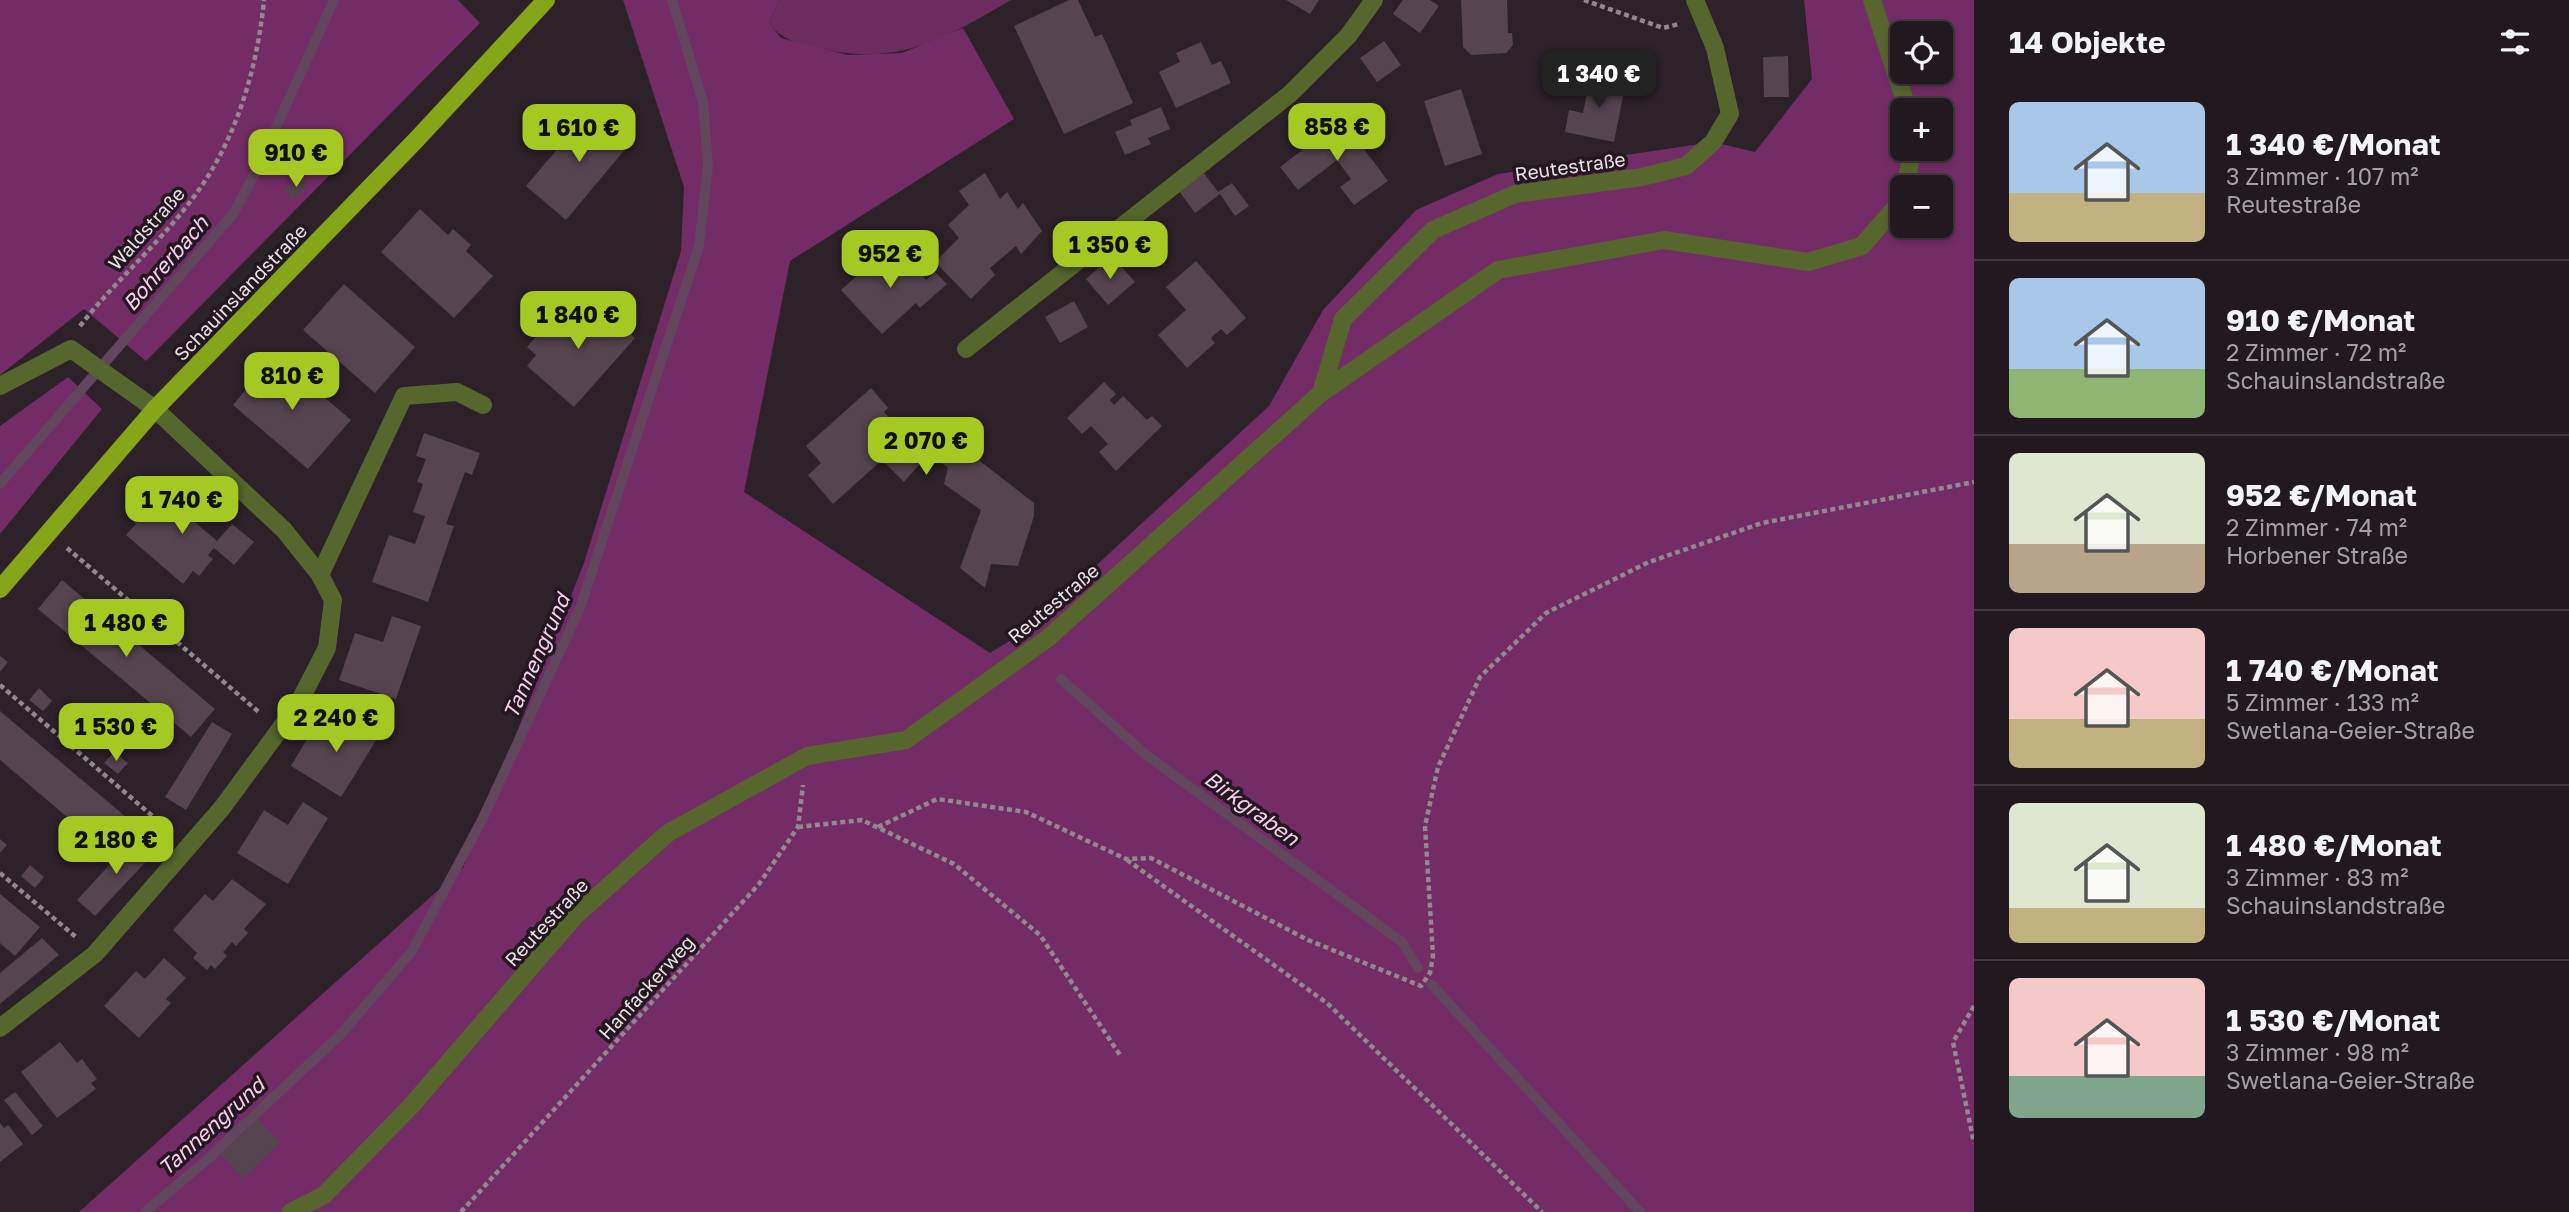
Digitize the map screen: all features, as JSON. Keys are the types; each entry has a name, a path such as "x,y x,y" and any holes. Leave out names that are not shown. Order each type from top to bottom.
{"main road":[{"name":"Schauinslandstraße","path":"0,589 155,410 417,139 546,0"}],"street":[{"path":"966,349 1290,94 1348,36 1374,0"},
{"name":"Reutestraße","path":"291,1212 324,1195 411,1106 575,916 668,833 807,757 906,740 1048,638 1321,393 1343,319 1433,230 1515,194 1642,177 1686,166 1713,142 1730,114 1716,48 1695,0"},
{"path":"1872,0 1904,98"},
{"path":"1321,393 1498,270 1664,240 1808,262 1862,246 1890,214"},
{"path":"0,386 75,352 155,410 284,530 320,575 333,600 327,648 297,706 191,848 95,954 0,1027"},
{"path":"320,575 404,396 457,392 484,405"}],"path":[{"name":"Waldstraße","path":"75,352 79,327 194,198 237,125 261,33 264,0"},
{"path":"1584,0 1663,28 1703,17"},
{"path":"1126,859 1151,858 1308,940 1421,986 1430,973 1433,956 1425,826 1438,767 1480,677 1546,613 1649,562 1762,523 1974,482"},
{"path":"49,533 279,729"},
{"path":"0,685 191,848"},
{"name":"Hanfackerweg","path":"461,1212 759,884 798,827 807,757"},
{"path":"878,827 937,799 1026,812 1126,859 1327,1003 1542,1212"},
{"path":"798,827 862,820 954,864 1040,935 1120,1055"},
{"path":"0,873 95,954"},
{"path":"1974,1006 1953,1042 1974,1143"}],"shaded area":[{"path":"0,0 458,0 480,23 146,361 84,309 0,375"},
{"path":"623,0 779,0 769,23 781,38 848,55 902,53 963,28 1014,119 790,261 744,492 990,653 1024,632 1269,406 1323,310 1416,210 1498,174 1713,142 1755,152 1812,79 1804,0 1974,0 1974,1212 79,1212 463,868 584,563 681,251 684,187"},
{"path":"779,0 1011,0 940,38 895,52 870,54 844,53 784,37 769,23"},
{"path":"68,377 102,409 0,534 0,426"}],"building":[{"path":"1069,0 1078,0 1095,37 1102,34 1133,103 1064,134 1014,26"},
{"path":"1286,0 1319,0 1310,14"},
{"path":"1403,0 1430,0 1439,6 1420,33 1393,14"},
{"path":"1461,0 1507,0 1508,33 1512,33 1513,45 1506,53 1471,55 1463,47"},
{"path":"1384,41 1401,65 1377,82 1360,58"},
{"path":"1201,42 1212,65 1221,61 1231,83 1176,108 1159,72 1180,62 1176,53"},
{"path":"1788,56 1789,97 1764,97 1763,57"},
{"path":"1591,74 1626,81 1614,142 1565,132 1569,110 1583,113"},
{"path":"1461,89 1482,154 1445,166 1424,101"},
{"path":"1161,107 1170,129 1148,138 1151,144 1125,155 1115,132 1132,125 1130,120"},
{"path":"592,108 632,141 566,220 526,186"},
{"path":"1342,120 1388,181 1354,205 1340,187 1351,179 1337,160 1298,190 1280,167"},
{"path":"985,173 1000,199 1007,192 1018,209 1023,203 1042,231 1021,254 1016,246 990,268 995,275 971,299 935,262 959,238 948,225 969,205 959,191"},
{"path":"1204,173 1218,192 1232,183 1249,206 1235,216 1220,194 1195,213 1179,191"},
{"path":"299,177 307,187 293,200 284,191"},
{"path":"420,209 448,235 453,229 471,245 466,251 493,276 454,318 381,252"},
{"path":"889,247 907,267 912,264 926,280 935,272 947,284 920,308 916,303 882,334 841,290"},
{"path":"1112,256 1135,282 1108,305 1086,279"},
{"path":"1196,261 1246,318 1227,335 1221,329 1211,338 1215,343 1187,368 1158,335 1186,310 1166,287"},
{"path":"344,284 415,347 375,393 303,330"},
{"path":"1074,301 1088,327 1060,343 1045,317"},
{"path":"595,302 635,338 574,407 527,366 536,355 527,347 556,314 565,321 576,308 583,315"},
{"path":"275,355 351,420 308,469 233,405"},
{"path":"1104,382 1116,394 1110,400 1114,405 1123,396 1147,420 1152,416 1162,426 1116,471 1099,452 1108,444 1091,426 1082,434 1067,418"},
{"path":"871,388 888,408 884,412 895,424 898,420 916,440 920,437 932,449 951,424 975,432 972,455 1034,503 1034,516 1018,566 991,564 985,588 960,568 981,510 944,484 948,468 929,453 904,482 882,460 833,504 808,475 821,463 806,446"},
{"path":"424,433 480,453 472,475 465,472 446,524 454,526 428,602 372,582 389,535 415,544 425,516 413,512 423,484 417,482 426,459 416,456"},
{"path":"186,484 204,500 190,518 217,541 232,524 254,542 234,565 214,548 208,555 213,559 199,576 193,571 183,584 126,535 136,524 130,519 146,500 152,505 162,493 171,501"},
{"path":"62,580 215,709 191,737 38,609"},
{"path":"392,616 421,626 396,699 339,680 355,633 383,642"},
{"path":"0,656 8,662 0,672"},
{"path":"39,688 52,701 43,711 29,700"},
{"path":"0,711 132,822 107,851 0,760"},
{"path":"356,715 382,731 341,797 291,766 317,722 342,737"},
{"path":"75,720 89,731 80,742 67,731"},
{"path":"212,722 232,734 186,810 165,797"},
{"path":"114,752 128,763 118,774 104,763"},
{"path":"303,802 328,818 288,884 237,853 264,810 288,825"},
{"path":"137,835 155,852 95,916 77,900"},
{"path":"0,839 7,845 0,853"},
{"path":"30,865 44,877 35,888 21,876"},
{"path":"232,879 266,904 244,929 248,933 236,946 232,942 223,952 227,956 215,969 211,965 207,970 193,958 197,953 173,930 205,894 213,901"},
{"path":"0,894 40,927 15,956 0,943"},
{"path":"42,938 59,955 0,1004 0,973"},
{"path":"164,958 186,978 166,999 171,1003 139,1038 104,1006 136,971 145,979"},
{"path":"60,1042 77,1063 82,1059 97,1079 91,1083 96,1089 57,1118 21,1072"},
{"path":"15,1092 43,1126 32,1135 4,1100"},
{"path":"257,1119 280,1142 243,1178 220,1154"},
{"path":"0,1123 4,1128 8,1125 23,1144 0,1162"}],"waterway":[{"name":"Bohrerbach","path":"0,484 234,213 257,169 334,0"},
{"name":"Tannengrund","path":"145,1212 209,1158 341,1034 412,951 483,818 580,608 699,246 708,166 703,102 672,0"},
{"name":"Birkgraben","path":"1061,679 1145,754 1402,942 1418,968"},
{"name":"Birkgraben","path":"1432,985 1640,1212"}]}
